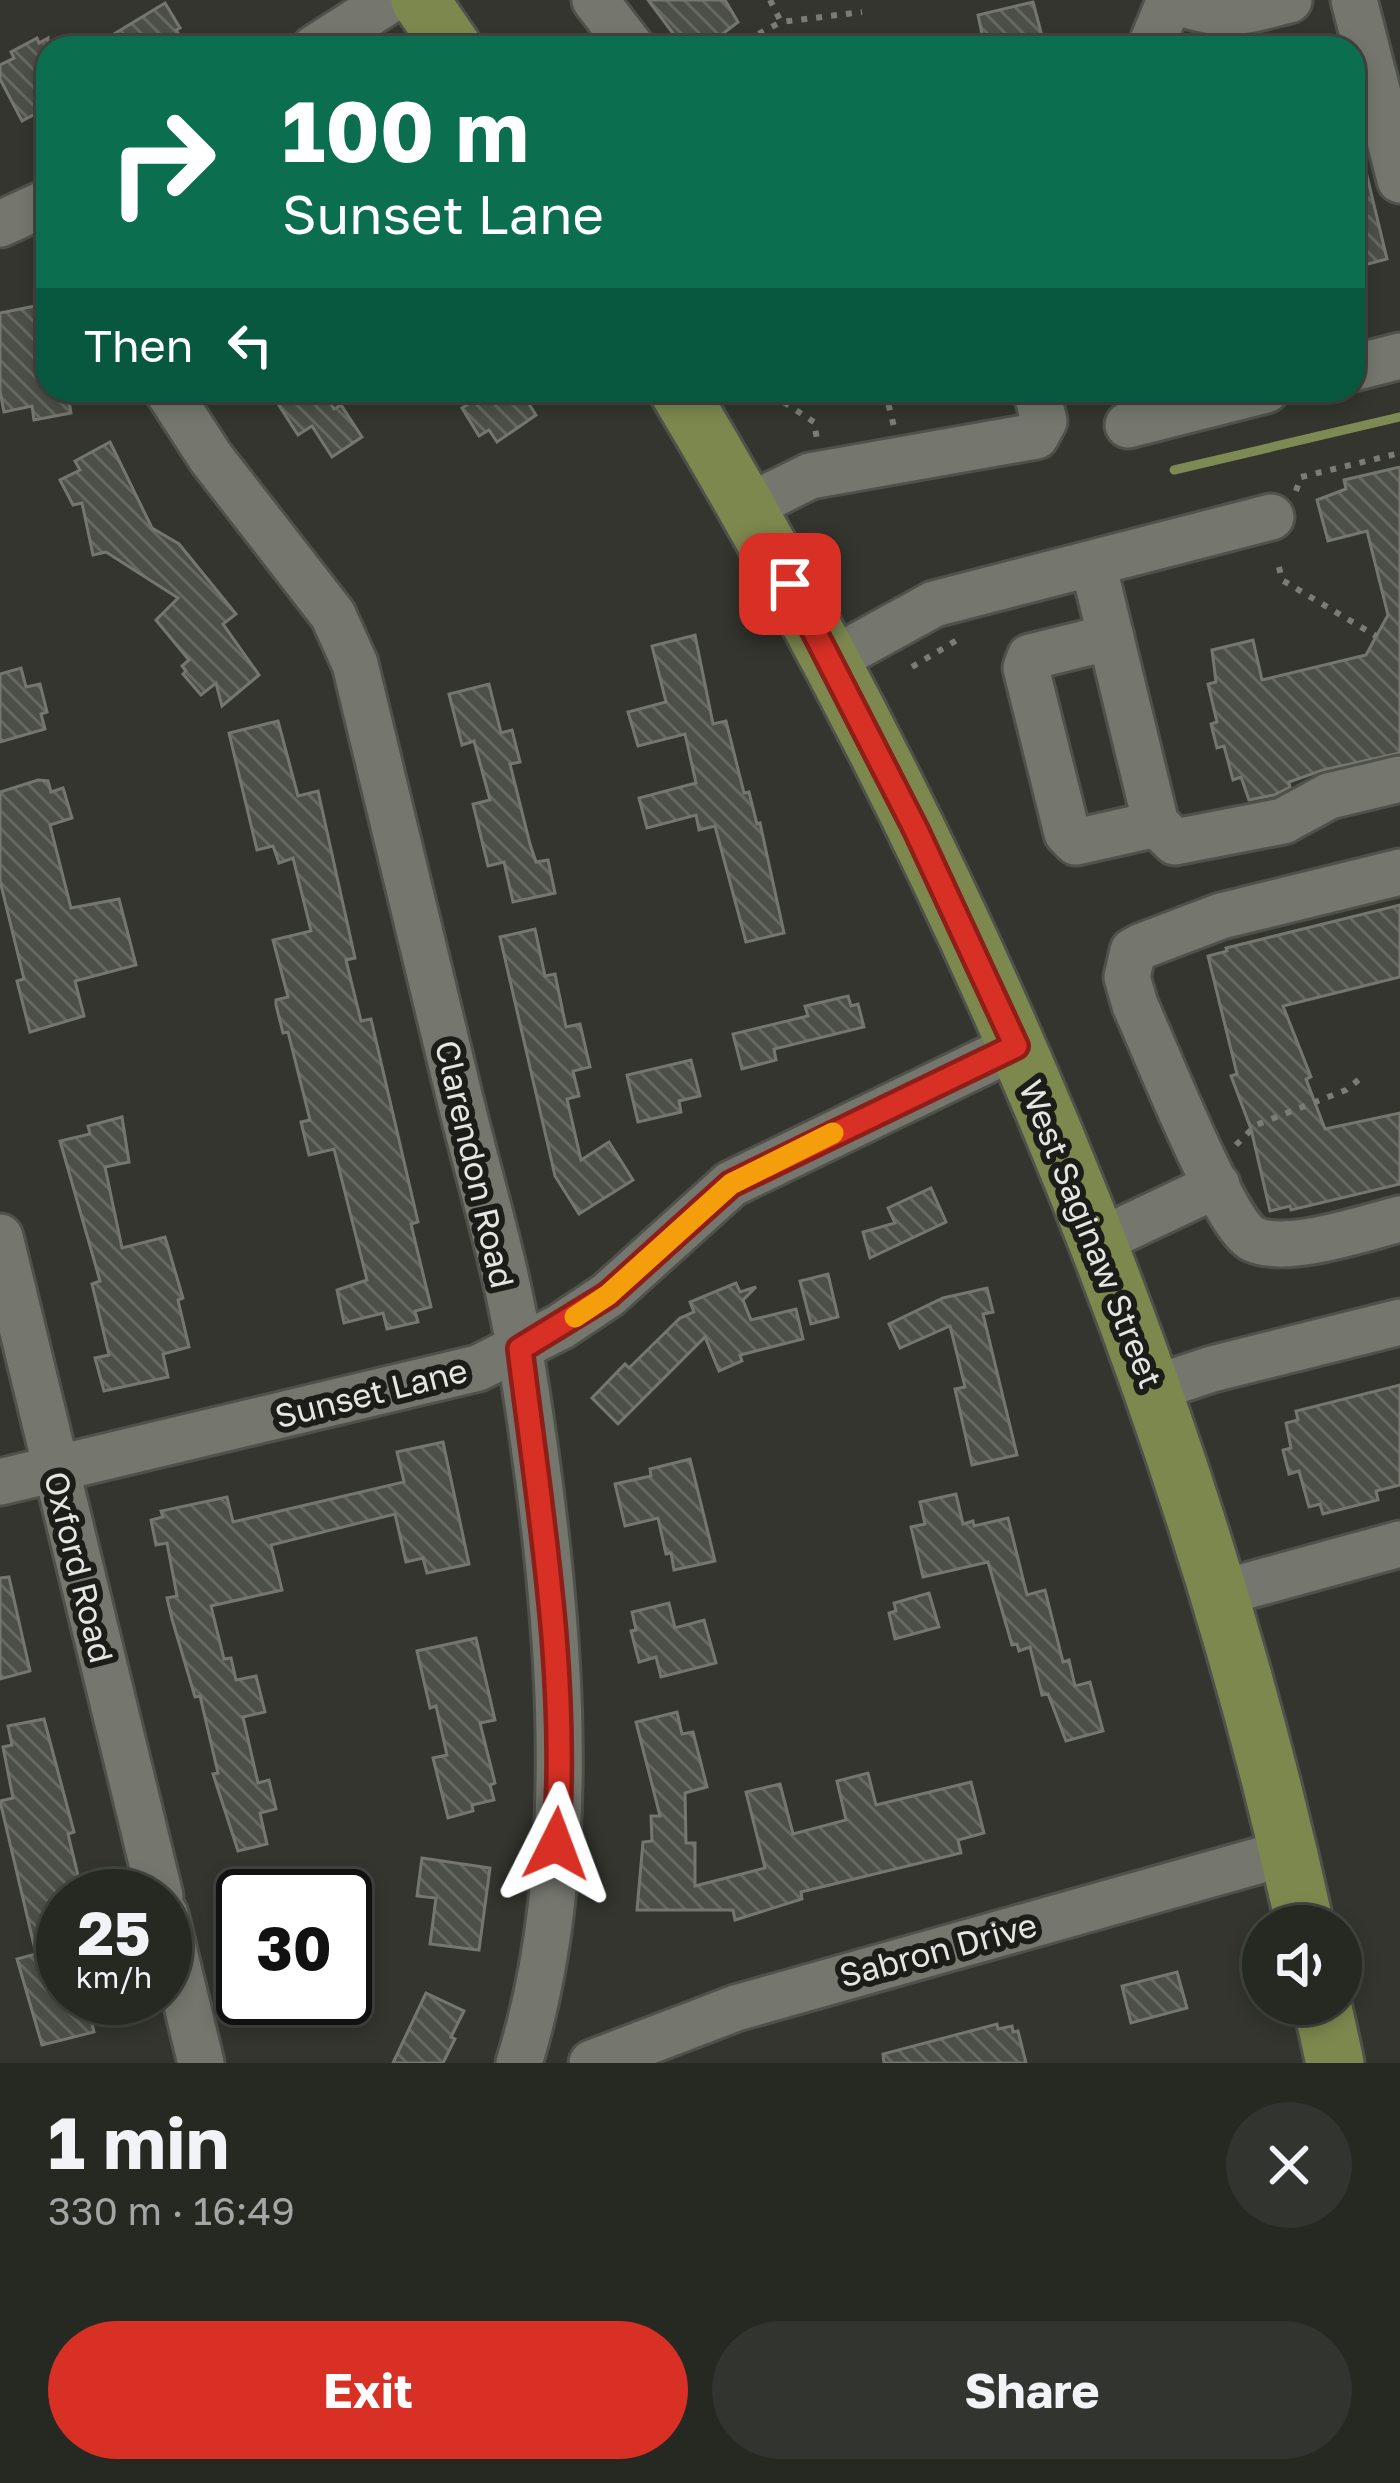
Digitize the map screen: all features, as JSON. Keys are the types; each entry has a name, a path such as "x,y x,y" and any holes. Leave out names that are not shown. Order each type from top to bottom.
{"main road":[{"path":"420,0 446,36"},
{"name":"West Saginaw Street","path":"685,402 832,660 916,830 1016,1046 1097,1242 1153,1389 1221,1593 1300,1905"},
{"path":"1327,2025 1335,2063"}],"street":[{"path":"334,36 390,0"},
{"path":"595,0 623,36"},
{"path":"1155,36 1171,0 1209,14 1236,13 1288,0"},
{"path":"1354,0 1363,36"},
{"path":"1365,43 1400,180"},
{"path":"0,224 36,208"},
{"path":"1365,365 1400,356"},
{"name":"Clarendon Road","path":"175,402 211,458 333,615 356,664 520,1349 548,1573 559,1804 550,1923 536,2003 519,2063"},
{"path":"748,507 810,476 1036,436 1044,421 1039,402"},
{"path":"1128,425 1219,402"},
{"path":"832,660 934,604 1093,564 1283,505"},
{"path":"1093,564 1156,824 1175,842 1283,821 1329,796 1400,779"},
{"path":"1111,637 1030,656 1026,668 1066,833 1076,842 1156,824"},
{"path":"1400,872 1221,916 1133,951 1127,976 1135,1005 1211,1172 1237,1225 1250,1238 1267,1243 1303,1242 1400,1219"},
{"name":"Sunset Lane","path":"0,1482 478,1368 520,1349 608,1295 731,1184 1016,1046"},
{"path":"1097,1242 1211,1172"},
{"name":"Oxford Road","path":"0,1237 153,1869"},
{"path":"1153,1389 1212,1369 1400,1322"},
{"path":"1221,1593 1400,1544"},
{"name":"Sabron Drive","path":"596,2061 736,2008 878,1965 1289,1852"},
{"path":"536,2003 558,2044 596,2061"},
{"path":"192,2023 202,2063"}],"path":[{"path":"770,0 781,22"},
{"path":"755,36 781,22 862,12"},
{"path":"787,402 814,422 818,451"},
{"path":"1283,505 1301,477 1400,453"},
{"path":"1280,567 1282,580 1376,637"},
{"path":"1211,1172 1256,1125 1346,1090 1362,1077"}],"building":[{"path":"648,0 725,0 738,22 720,36 675,36"},
{"path":"1033,2 1042,36 982,36 978,15"},
{"path":"165,3 180,28 176,30 180,36 111,36"},
{"path":"36,39 36,113 22,121 0,79 0,65 14,58 11,52"},
{"path":"1365,167 1387,259 1365,265"},
{"path":"36,306 36,402 69,402 71,413 34,420 32,406 4,412 0,313"},
{"path":"277,402 330,402 334,409 341,405 362,437 332,457 312,426 298,435"},
{"path":"471,402 528,402 536,415 497,442 489,430 479,436 462,408"},
{"path":"110,442 152,528 179,544 236,614 223,624 259,675 222,706 216,683 201,695 183,674 182,666 189,660 156,620 178,598 106,552 93,555 82,503 73,505 60,480 80,470 75,461"},
{"path":"1400,467 1400,753 1323,770 1289,782 1290,787 1274,795 1249,800 1241,777 1233,780 1224,746 1217,748 1211,724 1217,722 1208,684 1216,682 1212,650 1253,640 1262,680 1366,655 1388,615 1367,531 1328,541 1317,500 1346,489 1344,480"},
{"path":"695,635 713,724 726,721 744,793 749,792 760,823 784,933 746,942 715,826 699,830 696,815 647,828 639,798 696,783 685,734 638,746 628,712 666,702 652,646"},
{"path":"21,668 26,687 40,684 47,712 41,714 45,729 0,742 0,674"},
{"path":"489,684 501,733 512,730 520,762 510,764 530,844 536,862 548,860 555,893 513,902 504,862 488,866 473,804 490,800 474,741 462,745 449,694"},
{"path":"278,721 298,796 318,791 355,958 346,960 361,1021 371,1019 418,1222 411,1224 431,1307 415,1311 418,1322 387,1329 383,1313 344,1323 337,1290 367,1280 334,1149 309,1155 301,1122 310,1120 288,1032 283,1033 276,1005 276,1000 288,997 273,940 311,931 293,858 279,863 273,846 257,850 229,733"},
{"path":"48,781 51,792 63,788 72,818 50,825 71,908 119,899 136,965 75,981 84,1016 30,1032 17,981 24,979 0,881 0,792"},
{"path":"1400,905 1400,977 1283,1006 1325,1129 1400,1113 1400,1184 1270,1211 1251,1129 1231,1076 1237,1074 1208,956"},
{"path":"535,929 545,976 555,974 566,1027 580,1024 590,1067 573,1071 579,1096 567,1099 581,1160 609,1142 633,1180 579,1214 555,1176 500,937"},
{"path":"848,996 851,1006 858,1004 864,1027 774,1049 776,1060 742,1069 733,1034 808,1016 805,1006"},
{"path":"691,1060 700,1096 679,1101 681,1112 638,1122 627,1075"},
{"path":"122,1117 129,1162 105,1167 122,1248 165,1237 183,1298 178,1300 189,1347 163,1354 168,1377 104,1391 95,1358 109,1355 92,1284 100,1281 60,1141 90,1134 88,1126"},
{"path":"931,1188 946,1222 870,1258 863,1232 895,1223 888,1208"},
{"path":"828,1274 838,1317 811,1324 800,1281"},
{"path":"736,1283 740,1292 756,1287 743,1300 751,1320 796,1309 803,1339 740,1355 742,1361 719,1371 705,1337 618,1424 592,1398 625,1364 629,1368 680,1318 694,1312 690,1302"},
{"path":"987,1288 993,1312 983,1314 1017,1455 972,1465 955,1389 965,1387 950,1326 900,1348 889,1324 943,1298"},
{"path":"1400,1385 1400,1485 1376,1491 1378,1500 1323,1514 1320,1504 1309,1507 1299,1471 1289,1474 1283,1450 1291,1448 1286,1423 1298,1420 1296,1411"},
{"path":"443,1442 469,1564 427,1573 423,1558 406,1562 395,1514 271,1545 282,1590 211,1606 224,1659 231,1658 236,1680 256,1676 265,1712 243,1717 258,1783 269,1780 276,1809 260,1813 267,1844 238,1851 213,1774 218,1773 200,1696 195,1697 167,1598 177,1596 167,1543 156,1545 151,1520 163,1517 161,1511 227,1497 233,1522 404,1482 397,1452"},
{"path":"690,1459 715,1561 674,1570 658,1518 625,1526 615,1484 651,1476 650,1469"},
{"path":"956,1494 963,1524 1008,1518 1027,1595 1045,1590 1063,1662 1069,1660 1075,1686 1090,1682 1103,1731 1066,1741 1048,1694 1042,1695 1030,1647 1019,1651 1017,1644 1012,1645 988,1562 923,1577 911,1527 925,1524 920,1502"},
{"path":"9,1577 30,1671 0,1679 0,1578"},
{"path":"929,1593 939,1627 895,1639 889,1613 896,1611 894,1603"},
{"path":"669,1603 675,1628 704,1620 716,1663 661,1677 656,1657 639,1662 631,1631 636,1630 632,1612"},
{"path":"476,1638 495,1720 480,1723 495,1783 490,1785 494,1800 448,1818 433,1758 447,1755 417,1651"},
{"path":"677,1712 682,1734 693,1732 707,1787 685,1793 686,1843 695,1843 695,1886 765,1868 746,1792 780,1784 793,1834 846,1820 837,1781 868,1773 876,1805 971,1782 984,1833 958,1840 961,1853 801,1892 802,1899 735,1920 733,1910 637,1910 643,1842 652,1841 651,1816 660,1816 636,1722"},
{"path":"44,1719 74,1832 68,1834 76,1869 36,1869 36,1954 0,1801 13,1798 3,1747 12,1745 8,1726"},
{"path":"422,1858 490,1868 479,1950 430,1944 436,1898 417,1896"},
{"path":"36,1954 36,2024 17,1959"},
{"path":"1177,1972 1187,2008 1131,2023 1122,1986"},
{"path":"426,1993 464,2011 451,2037 455,2039 443,2063 393,2063"},
{"path":"997,2024 998,2029 1012,2026 1013,2032 1018,2031 1026,2063 884,2063 883,2054"},
{"path":"36,2025 92,2025 94,2032 42,2045"}],"waterway":[{"path":"1174,470 1400,417"}],"slow traffic":[{"path":"575,1317 608,1295 731,1184 833,1133"}],"route":[{"path":"556,1844 557,1688 520,1349 608,1295 731,1184 1016,1046 916,830 790,584"}]}
